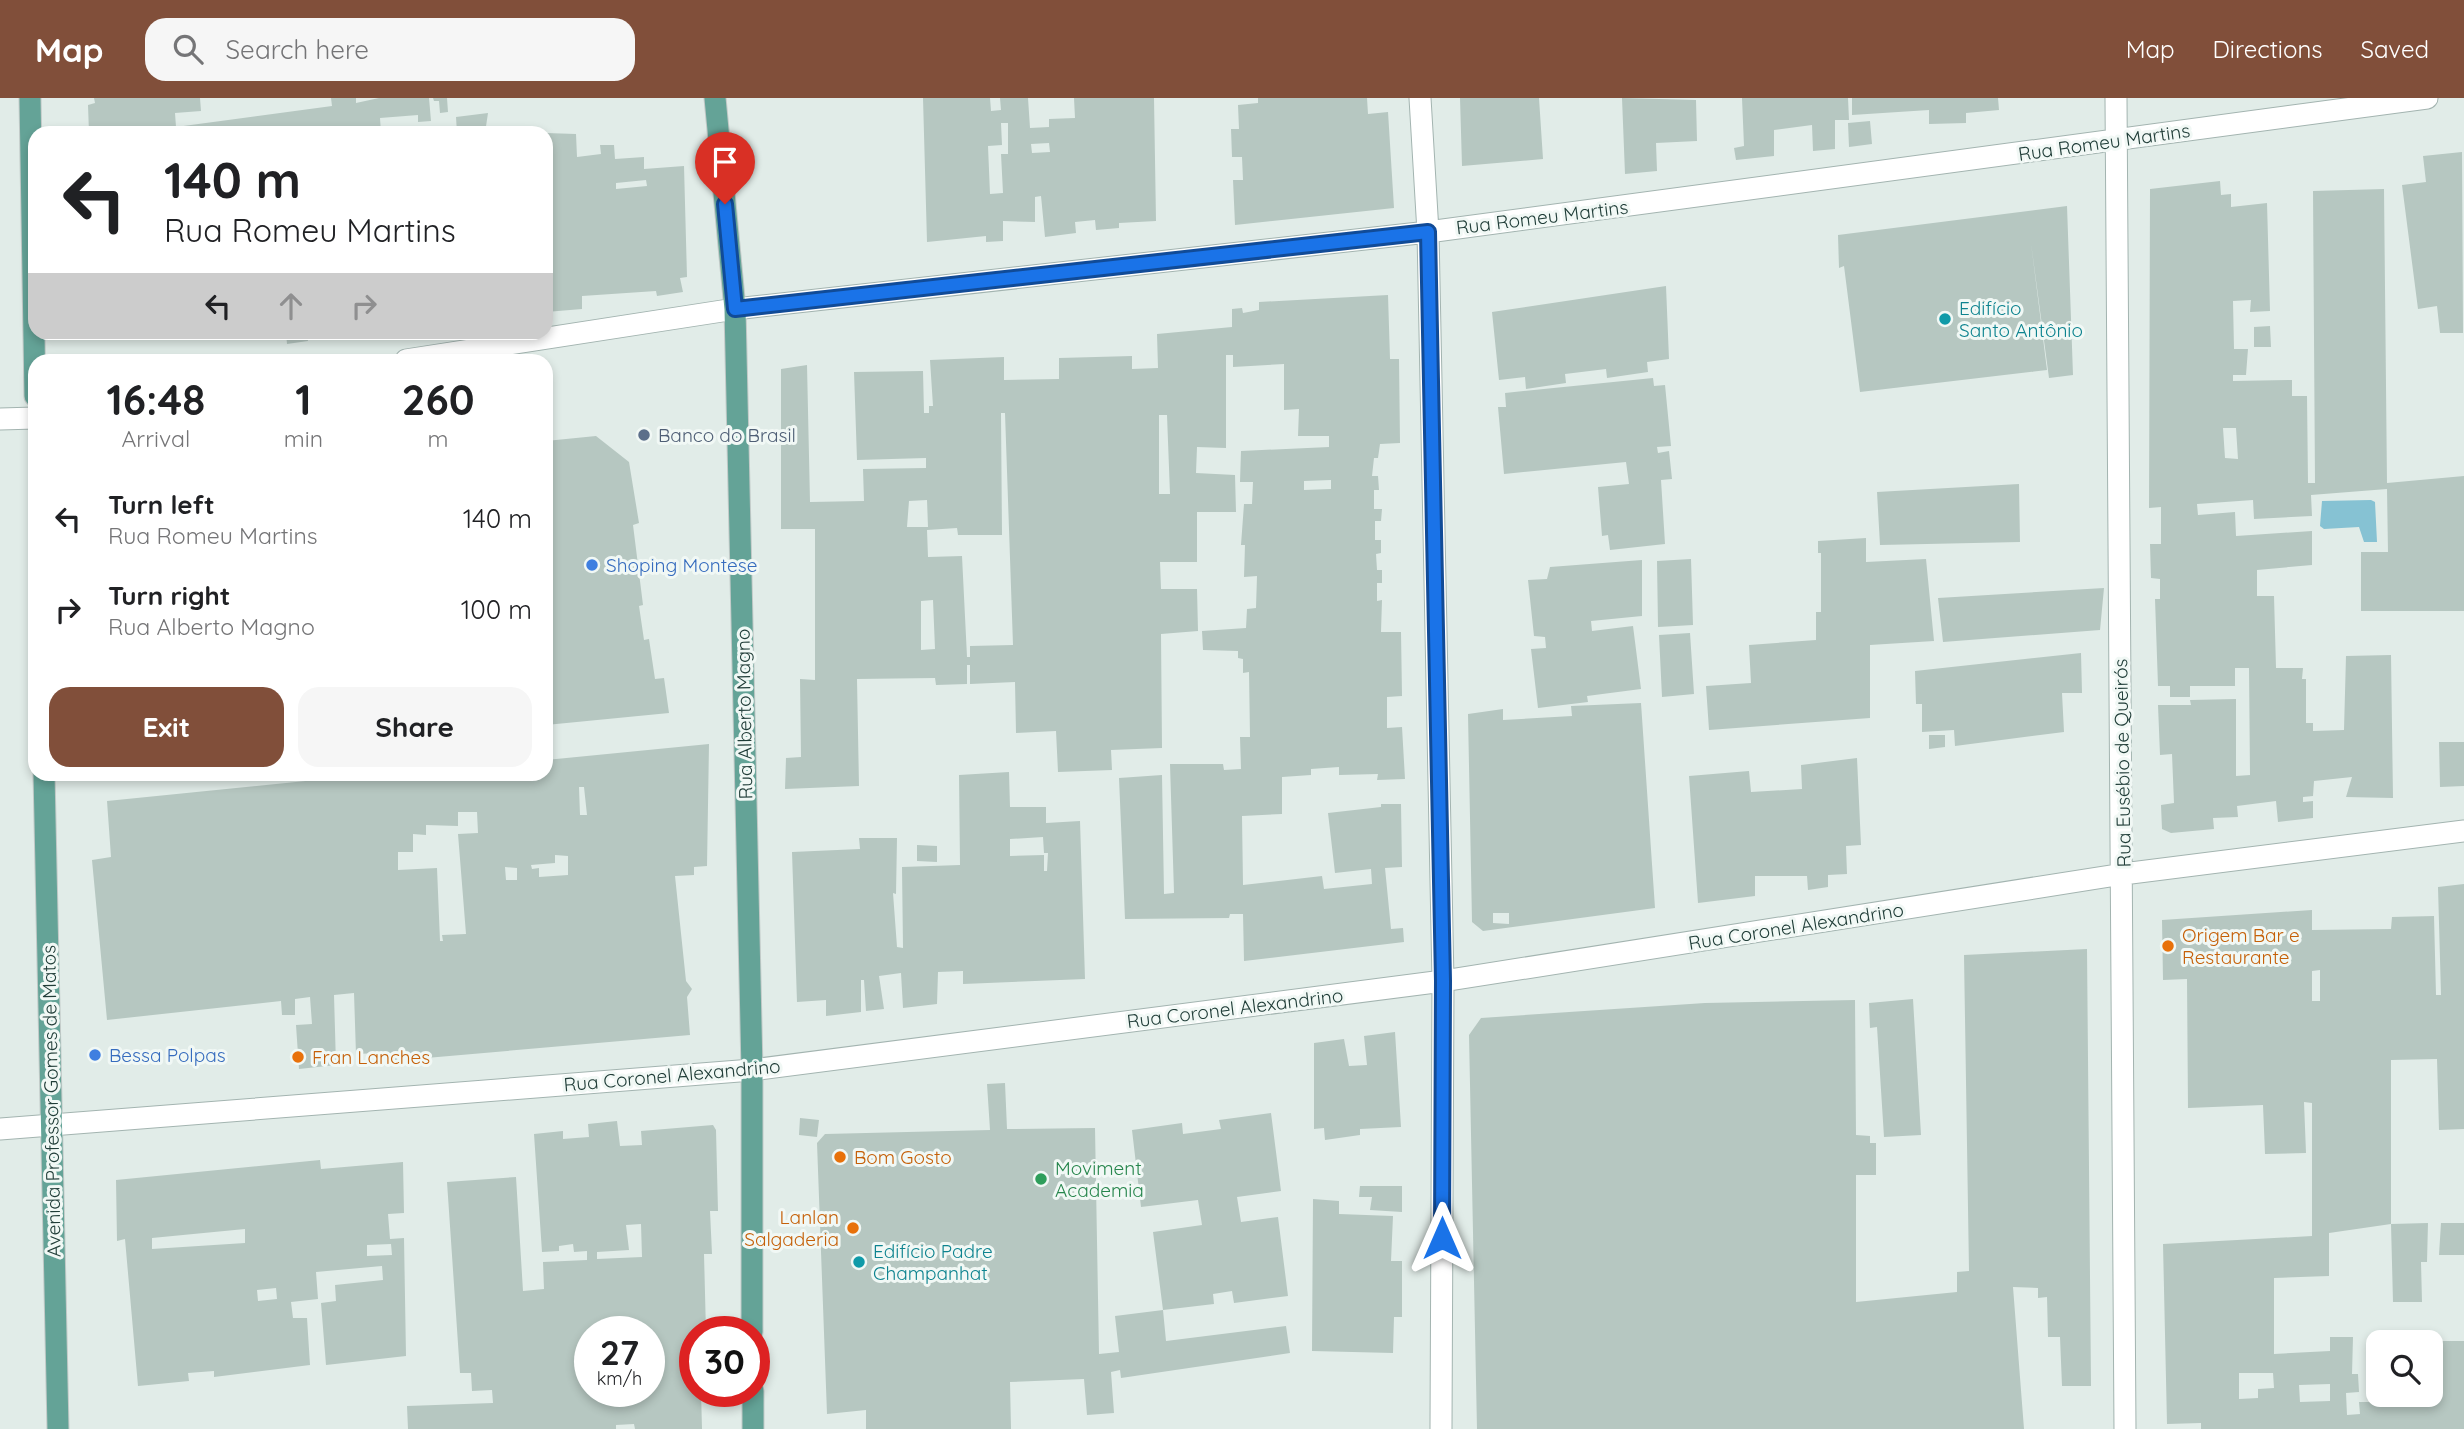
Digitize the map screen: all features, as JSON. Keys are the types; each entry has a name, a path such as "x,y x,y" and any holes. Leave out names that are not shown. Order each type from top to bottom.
{"main road":[{"path":"30,98 30,126"},
{"name":"Rua Alberto Magno","path":"715,98 735,309 752,1070 752,1316"},
{"name":"Avenida Professor Gomes de Matos","path":"44,781 58,1429"},
{"path":"753,1407 753,1429"}],"street":[{"path":"1420,98 1428,232 1443,981 1441,1429"},
{"name":"Rua Eusébio de Queirós","path":"2116,98 2125,1429"},
{"name":"Rua Romeu Martins","path":"553,337 735,309 1428,232 2427,98"},
{"name":"Rua Romeu Martins","path":"445,354 535,340"},
{"path":"0,419 28,418"},
{"name":"Rua Coronel Alexandrino","path":"0,1129 752,1070 1443,981 2123,874 2464,831"}],"water":[{"path":"2322,501 2375,502 2377,542 2364,542 2359,527 2324,529 2320,526"}],"building":[{"path":"94,98 200,98 201,111 175,113 176,126 89,126 88,105 95,103"},
{"path":"331,98 356,98 356,103 379,98 429,98 431,121 418,122 418,115 380,118 381,126 183,126 332,106"},
{"path":"433,98 447,98 448,112 440,113 439,101 434,101"},
{"path":"923,98 990,98 991,111 1001,110 1000,98 1028,98 1030,128 1049,127 1049,119 1075,118 1074,98 1154,98 1156,221 1119,223 1119,228 1096,230 1095,220 1075,222 1076,233 1045,237 1041,196 1035,197 1035,222 1003,221 1003,241 986,242 986,236 927,242","holes":["1001,123 1008,123 1008,154 1001,154 1003,193 990,194 988,146 1002,145","1049,143 1050,152 1032,153 1031,144"]},
{"path":"1258,98 1367,98 1368,114 1388,112 1394,208 1235,225 1233,180 1243,180 1242,157 1232,157 1231,129 1239,129 1238,105 1258,103"},
{"path":"1460,98 1539,98 1543,159 1462,166"},
{"path":"1622,98 1696,100 1697,141 1656,143 1657,171 1625,174"},
{"path":"1742,98 1848,98 1849,120 1835,120 1835,149 1813,151 1812,125 1774,130 1774,156 1736,160 1734,148 1744,146"},
{"path":"1852,98 1998,98 1999,110 1966,113 1966,123 1929,124 1929,110 1852,115"},
{"path":"488,113 486,126 457,126 456,117"},
{"path":"1870,121 1872,144 1849,147 1848,123"},
{"path":"553,133 576,134 577,157 601,154 600,145 614,145 615,159 644,157 644,169 684,166 687,277 680,278 683,292 657,296 656,291 582,296 582,309 553,311","holes":["646,180 647,186 616,189 616,183"]},
{"path":"2462,152 2463,333 2440,333 2437,306 2418,309 2402,185 2426,182 2423,156"},
{"path":"2220,181 2221,195 2231,194 2231,207 2267,203 2270,311 2250,312 2251,300 2233,301 2234,349 2248,349 2246,375 2233,375 2233,381 2292,380 2292,396 2307,396 2308,483 2315,483 2313,191 2384,189 2387,483 2464,476 2464,611 2361,611 2361,552 2388,552 2387,489 2311,495 2312,516 2254,519 2253,500 2197,504 2198,515 2235,512 2236,536 2312,531 2312,565 2257,570 2257,596 2274,596 2276,668 2303,668 2302,679 2306,679 2306,723 2313,723 2313,731 2344,730 2346,656 2391,655 2393,798 2346,797 2352,777 2314,781 2313,796 2303,797 2303,802 2313,801 2313,818 2278,822 2276,801 2237,806 2238,817 2213,818 2214,829 2171,833 2162,829 2161,805 2174,803 2172,754 2160,755 2158,705 2191,705 2190,700 2236,699 2236,776 2250,775 2249,668 2235,668 2235,686 2190,686 2190,697 2170,697 2170,686 2158,686 2155,599 2160,599 2160,579 2151,578 2150,544 2161,544 2161,507 2149,508 2150,189","holes":["2223,428 2236,428 2238,459 2225,458"]},
{"name":"Edifício Santo Antônio","path":"2067,206 2073,375 2049,378 2031,243 2047,370 1860,392 1844,266 1839,268 1838,235"},
{"path":"1666,286 1669,359 1647,362 1648,372 1607,378 1606,369 1565,374 1566,383 1526,389 1525,377 1499,380 1492,312"},
{"path":"1388,295 1390,359 1399,359 1400,443 1380,444 1378,458 1374,458 1372,476 1378,476 1379,490 1374,490 1374,509 1382,509 1381,521 1375,521 1375,540 1381,540 1381,553 1376,554 1377,570 1382,570 1382,583 1377,583 1377,601 1382,600 1381,632 1401,632 1402,696 1387,697 1387,728 1402,727 1405,779 1377,780 1378,774 1339,775 1339,767 1311,769 1311,775 1282,777 1282,814 1242,816 1243,885 1322,876 1324,889 1372,884 1371,869 1335,873 1328,813 1381,807 1381,804 1401,804 1402,867 1385,868 1391,929 1403,928 1404,942 1244,961 1243,914 1230,914 1229,918 1125,919 1119,778 1162,775 1164,894 1174,893 1170,764 1223,764 1224,770 1241,769 1240,737 1250,737 1249,672 1243,673 1243,659 1238,658 1238,651 1203,650 1202,631 1246,628 1247,609 1256,608 1257,576 1244,577 1245,545 1241,545 1244,504 1252,504 1253,482 1240,482 1241,451 1329,447 1329,436 1298,436 1299,409 1284,410 1284,364 1233,367 1233,355 1226,355 1226,448 1197,447 1196,473 1235,475 1236,512 1197,512 1197,562 1160,562 1161,589 1197,589 1198,631 1161,634 1162,748 1111,750 1112,770 1058,772 1056,731 1016,733 1015,682 970,684 970,665 967,665 967,684 936,685 935,678 857,679 859,786 785,789 786,758 801,757 800,679 815,680 815,529 781,529 781,369 807,365 810,502 864,501 863,469 926,468 926,458 857,460 854,372 923,371 924,413 929,413 929,406 933,406 930,360 1004,357 1004,380 1059,379 1059,358 1132,356 1132,369 1158,368 1157,334 1232,327 1232,309 1242,308 1243,313 1259,310 1259,302","holes":["1001,413 1005,413 1013,645 970,646 970,657 967,657 962,556 928,557 927,530 957,528 958,535 1002,535","1159,415 1167,415 1170,494 1159,494","1331,480 1331,489 1304,490 1304,481","927,500 928,527 907,527 909,501","933,600 935,649 921,650 921,601"]},
{"path":"2270,326 2271,347 2254,347 2254,327"},
{"path":"287,340 308,340 308,341 287,344"},
{"path":"1653,378 1654,386 1665,385 1671,446 1657,447 1658,453 1669,451 1672,479 1661,480 1665,544 1610,550 1608,535 1602,536 1598,487 1629,484 1626,462 1504,474 1498,407 1506,407 1505,393"},
{"name":"Shoping Montese","path":"596,436 629,462 639,523 633,525 643,605 639,606 644,640 649,639 655,679 664,678 669,713 553,724 553,440"},
{"path":"2019,484 2020,542 1880,545 1877,492"},
{"path":"1866,538 1866,562 1926,559 1934,641 1870,645 1870,718 1709,730 1706,686 1751,683 1749,645 1816,640 1816,612 1821,612 1821,553 1818,553 1818,541"},
{"path":"1691,559 1693,625 1658,627 1657,561"},
{"path":"1642,560 1642,616 1591,621 1592,631 1633,626 1641,689 1587,696 1588,702 1538,708 1531,649 1546,648 1545,637 1534,636 1528,580 1547,579 1550,567"},
{"path":"2104,588 2100,630 1943,642 1938,598"},
{"path":"1690,633 1694,694 1662,697 1659,635"},
{"path":"2081,653 2082,693 2062,693 2064,732 1955,746 1954,730 1922,732 1922,704 1916,704 1915,671"},
{"path":"1641,703 1655,908 1483,931 1472,922 1468,714 1503,709 1503,720 1572,716 1571,706","holes":["1493,913 1509,913 1509,924 1493,923"]},
{"path":"1929,735 1945,735 1945,747 1929,749"},
{"path":"2439,742 2464,742 2464,786 2440,787"},
{"path":"709,744 707,866 694,867 694,875 675,876 686,981 692,989 687,997 690,1035 380,1062 380,1053 356,1054 354,993 334,995 336,1065 299,1069 296,1025 312,1024 310,997 295,999 295,1015 282,1015 281,1001 107,1020 92,860 111,857 107,801 305,781 553,781 553,759","holes":["579,787 584,787 587,815 580,815","458,812 477,812 478,833 458,834 466,934 442,935 443,941 440,941 437,868 398,870 398,852 413,852 413,834 426,835 426,825 458,826","555,855 568,856 568,875 539,877 539,868 532,869 531,865 555,863","505,867 517,868 517,880 506,880"]},
{"path":"1857,758 1861,845 1846,846 1847,874 1828,875 1828,887 1808,890 1807,876 1755,876 1755,896 1698,903 1689,776 1749,771 1751,792 1802,789 1801,765"},
{"path":"1009,772 1010,807 1046,807 1046,823 1080,821 1085,979 963,984 963,971 938,972 937,1004 903,1008 901,973 879,976 884,1009 866,1011 864,980 861,980 861,1012 826,1016 826,1000 797,1002 792,852 860,849 859,838 897,838 896,894 893,893 897,947 903,948 902,867 960,865 959,775","holes":["1043,837 1044,853 1048,853 1047,871 1044,871 1044,855 1010,856 1010,839"]},
{"path":"917,845 937,846 937,862 917,861"},
{"path":"2464,884 2464,1129 2439,1130 2437,1059 2391,1060 2391,1224 2329,1233 2329,1276 2274,1278 2274,1354 2330,1351 2330,1337 2353,1337 2352,1374 2358,1374 2359,1392 2346,1393 2347,1415 2360,1414 2359,1402 2366,1402 2366,1407 2443,1407 2443,1341 2464,1341 2464,1429 2201,1429 2201,1423 2167,1424 2163,1244 2312,1236 2312,1103 2304,1102 2306,1153 2265,1154 2263,1105 2188,1108 2187,979 2163,980 2162,920 2312,910 2312,930 2391,929 2392,917 2434,916 2436,995 2441,995 2438,887","holes":["2320,970 2320,1001 2312,1001 2312,971","2239,1373 2273,1373 2274,1388 2258,1389 2258,1398 2239,1399","2330,1384 2330,1401 2300,1402 2299,1385"]},
{"path":"2087,949 2091,1386 2062,1386 2060,1337 2048,1337 2047,1297 2038,1298 2038,1288 2013,1287 2024,1429 1477,1429 1469,1035 1481,1018 1705,1003 1855,1000 1856,1135 1870,1136 1870,1143 1876,1143 1876,1175 1856,1175 1856,1302 1957,1292 1957,1272 1969,1271 1964,955"},
{"path":"1913,999 1921,1135 1884,1137 1877,1027 1870,1028 1869,1003"},
{"path":"1395,1032 1401,1127 1360,1129 1360,1135 1325,1140 1324,1128 1314,1129 1314,1043 1344,1039 1349,1066 1367,1065 1364,1036"},
{"path":"1005,1083 1007,1129 1095,1128 1099,1354 1119,1352 1115,1316 1163,1310 1166,1341 1286,1326 1290,1353 1121,1378 1120,1370 1111,1372 1114,1413 1087,1415 1084,1379 1010,1382 1011,1429 866,1429 866,1410 827,1414 817,1143 825,1134 990,1130 987,1084"},
{"path":"1271,1113 1281,1191 1237,1197 1241,1222 1278,1217 1288,1296 1234,1303 1232,1291 1213,1294 1214,1304 1163,1310 1153,1232 1202,1225 1198,1200 1141,1207 1132,1130 1182,1123 1183,1134 1221,1129 1219,1120"},
{"path":"800,1118 819,1120 817,1137 799,1135"},
{"path":"617,1121 620,1146 642,1145 641,1131 713,1125 716,1130 718,1211 710,1211 712,1254 704,1254 706,1316 679,1316 679,1407 701,1407 702,1429 635,1429 634,1424 616,1425 616,1429 408,1429 407,1406 493,1403 492,1390 472,1391 471,1373 460,1373 447,1182 516,1177 523,1291 544,1289 543,1262 587,1260 587,1251 574,1252 573,1244 559,1246 559,1251 542,1252 534,1134 563,1131 563,1139 589,1137 588,1124","holes":["641,1224 642,1257 597,1259 597,1252 629,1250 626,1225"]},
{"path":"320,1160 321,1169 403,1162 404,1213 388,1214 390,1239 404,1238 406,1356 326,1365 321,1303 336,1301 335,1285 383,1280 382,1266 316,1272 318,1299 291,1302 293,1318 307,1318 310,1365 214,1377 214,1371 188,1373 189,1381 138,1386 125,1239 117,1241 116,1180","holes":["245,1229 245,1243 152,1249 152,1238","391,1244 392,1255 367,1256 367,1245","276,1288 277,1299 258,1301 257,1290"]},
{"path":"1360,1186 1402,1186 1402,1212 1370,1210 1372,1197 1359,1197"},
{"path":"1313,1199 1339,1201 1339,1214 1393,1216 1391,1261 1402,1261 1402,1317 1394,1317 1393,1353 1312,1351"},
{"path":"2428,1223 2427,1262 2421,1262 2422,1302 2393,1302 2391,1224"},
{"path":"2441,1223 2464,1223 2464,1255 2439,1255"}],"place":[{"name":"Edifício Santo Antônio","path":"1945,319"},
{"name":"Banco do Brasil","path":"644,435"},
{"name":"Shoping Montese","path":"592,565"},
{"name":"Origem Bar e Restaurante","path":"2168,946"},
{"name":"Bessa Polpas","path":"95,1055"},
{"name":"Fran Lanches","path":"298,1057"},
{"name":"Bom Gosto","path":"840,1157"},
{"name":"Moviment Academia","path":"1041,1179"},
{"name":"Lanlan Salgaderia","path":"853,1228"},
{"name":"Edifício Padre Champanhat","path":"859,1262"}],"route":[{"path":"725,204 735,309 1428,232 1443,981 1442,1238"}]}
